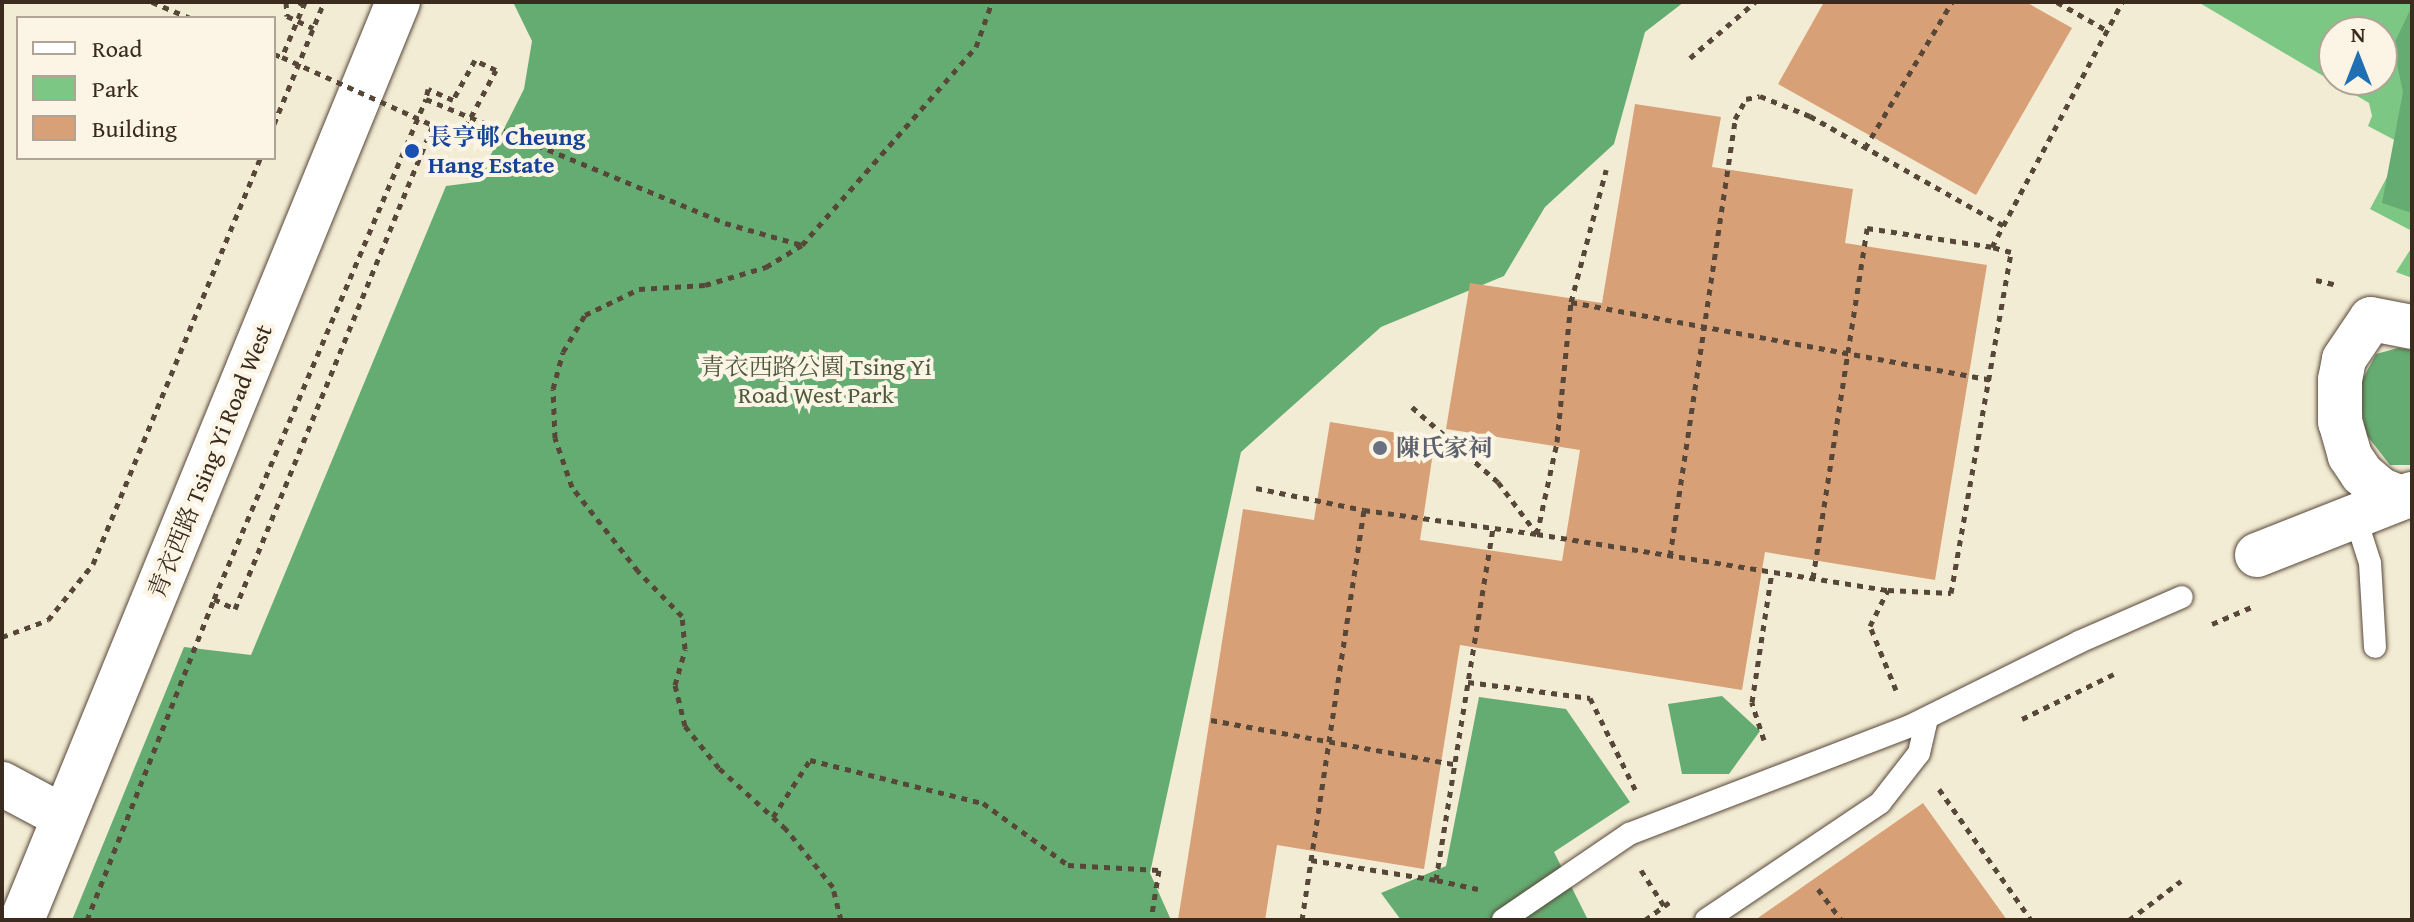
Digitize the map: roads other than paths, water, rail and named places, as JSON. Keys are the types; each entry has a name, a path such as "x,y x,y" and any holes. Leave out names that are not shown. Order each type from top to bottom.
{"main road":[{"name":"青衣西路 Tsing Yi Road West","path":"22,920 398,2"},
{"path":"2407,496 2381,490 2362,474 2350,456 2340,422 2340,380 2344,359 2371,319 2412,327"},
{"path":"2257,555 2407,496"},
{"path":"2,784 64,817"}],"lane":[{"path":"2355,516 2370,563 2375,647"},
{"path":"1509,916 1629,834 1919,722 2079,642 2182,597"},
{"path":"1706,920 1880,803 1919,753 1919,722"}],"place":[{"name":"長亨邨 Cheung Hang Estate","path":"412,151"},
{"name":"陳氏家祠","path":"1380,448"}],"park label":[{"name":"青衣西路公園 Tsing Yi Road West Park","path":"816,381"}]}
